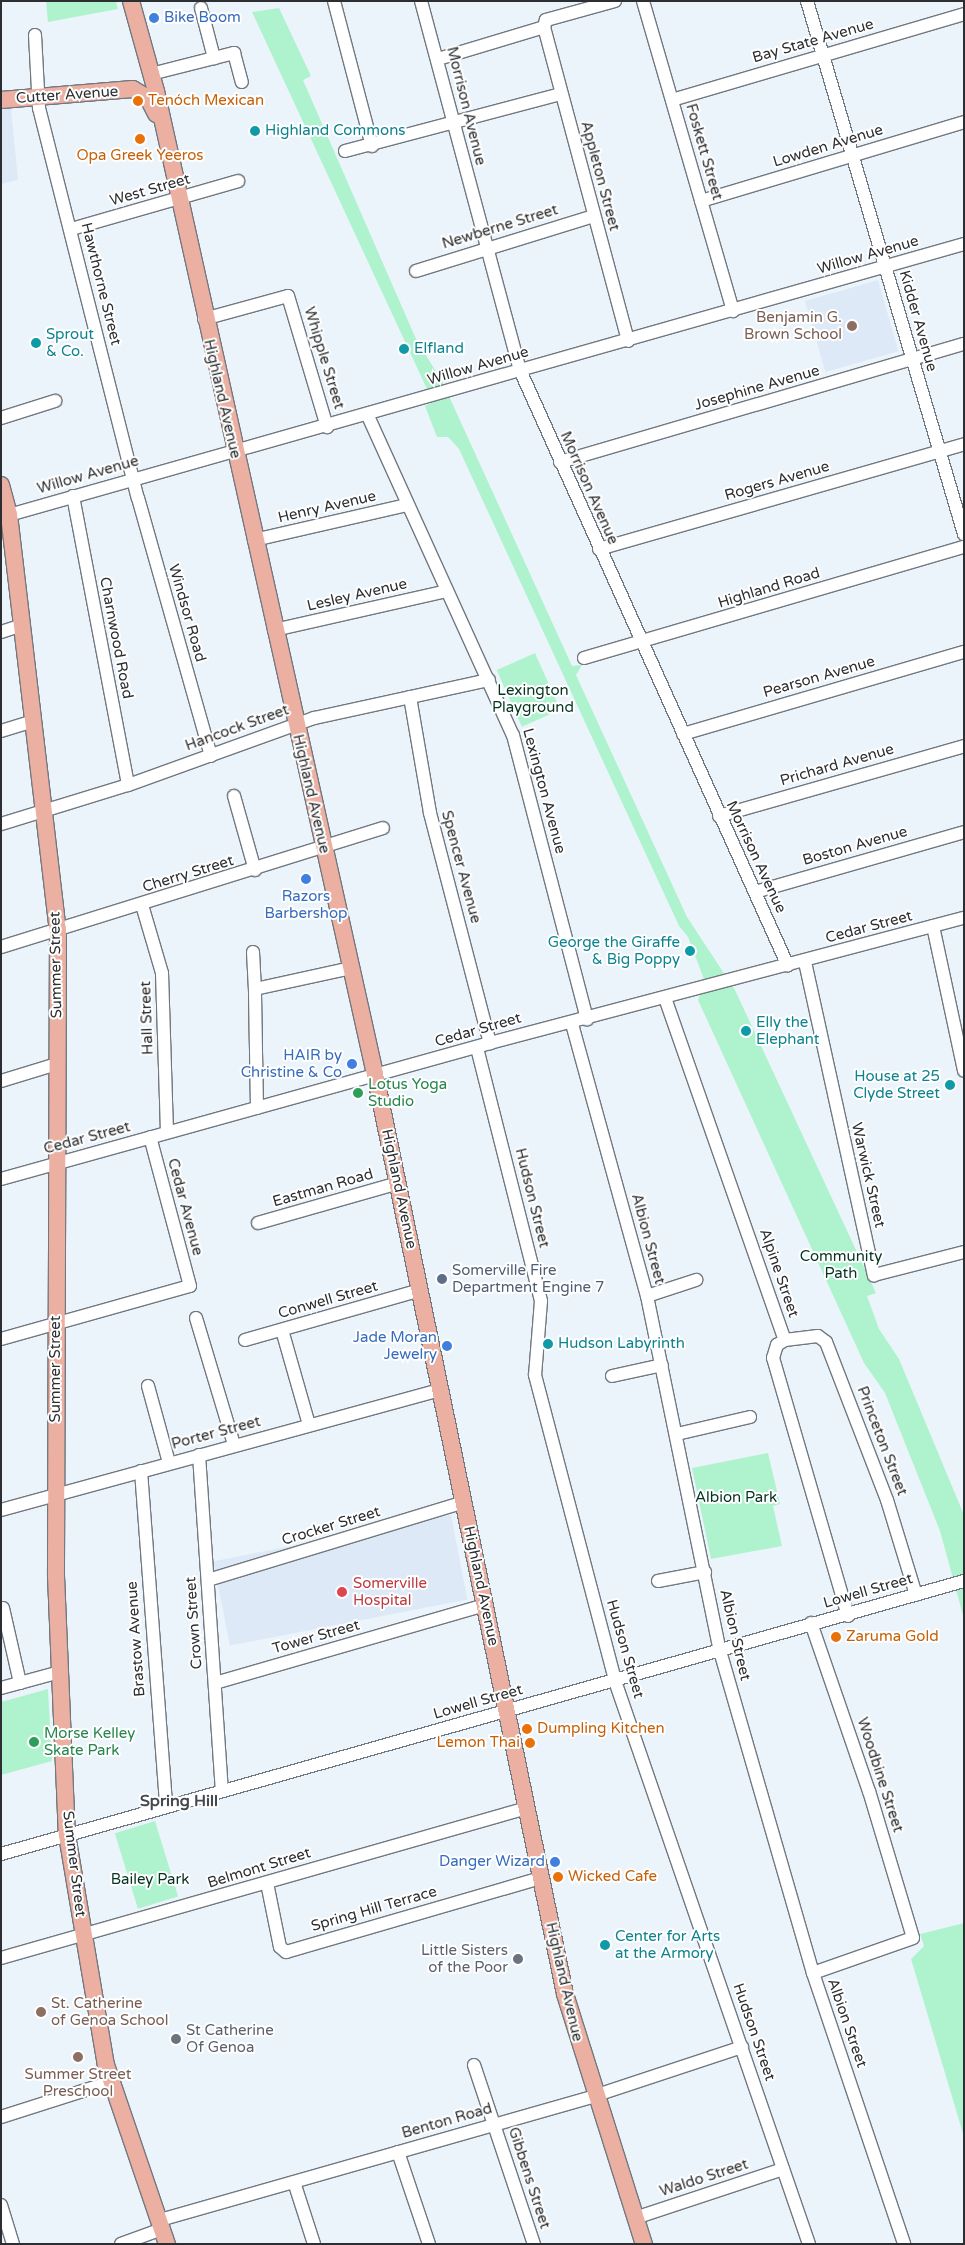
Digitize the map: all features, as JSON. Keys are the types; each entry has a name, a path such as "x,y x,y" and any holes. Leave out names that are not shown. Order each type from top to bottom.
{"main road":[{"name":"Highland Avenue","path":"130,1 138,37 151,74 204,320 375,1074 569,2011 594,2096 644,2244"},
{"path":"134,89 144,76 138,37"},
{"name":"Highland Avenue","path":"134,89 149,100 162,132"},
{"name":"Cutter Avenue","path":"1,100 134,89"},
{"name":"Summer Street","path":"1,485 23,625 58,929 57,1494 60,1672 67,1835 92,1999 111,2082 163,2231"}],"street":[{"path":"334,1 372,146"},
{"name":"Morrison Avenue","path":"422,1 486,248 520,370 788,966"},
{"path":"438,59 545,24 585,5 615,1"},
{"name":"Foskett Street","path":"644,1 733,311"},
{"name":"Kidder Avenue","path":"807,1 964,534"},
{"path":"201,8 214,58"},
{"name":"Bay State Avenue","path":"672,100 964,14"},
{"name":"Appleton Street","path":"545,24 628,341"},
{"name":"Hawthorne Street","path":"35,34 39,97 134,478"},
{"path":"151,74 234,53 242,82"},
{"path":"345,152 454,125 562,94"},
{"name":"Lowden Avenue","path":"701,201 853,157 964,122"},
{"name":"West Street","path":"71,229 238,181"},
{"name":"Newberne Street","path":"416,271 594,216"},
{"name":"Willow Avenue","path":"5,516 134,478 368,416 520,370 628,341 964,244"},
{"name":"Whipple Street","path":"204,320 288,296 327,427"},
{"name":"Josephine Avenue","path":"560,462 964,344"},
{"path":"1,418 55,401"},
{"name":"Lexington Avenue","path":"368,416 514,735 587,1020"},
{"name":"Rogers Avenue","path":"599,549 964,444"},
{"name":"Windsor Road","path":"134,478 211,756"},
{"name":"Charnwood Road","path":"73,496 128,785"},
{"name":"Henry Avenue","path":"254,540 408,505"},
{"name":"Highland Road","path":"584,658 964,547"},
{"name":"Lesley Avenue","path":"274,630 447,591"},
{"path":"1,632 23,625"},
{"name":"Pearson Avenue","path":"683,734 964,652"},
{"name":"Hancock Street","path":"1,824 128,785 296,724 489,680"},
{"name":"Spencer Avenue","path":"410,697 430,813 490,1043"},
{"path":"1,731 34,721"},
{"name":"Prichard Avenue","path":"719,816 964,746"},
{"path":"234,796 255,870"},
{"name":"Cherry Street","path":"1,947 324,849 384,828"},
{"name":"Boston Avenue","path":"755,892 964,832"},
{"name":"Hall Street","path":"142,905 162,973 167,1132"},
{"name":"Cedar Street","path":"1,1179 375,1074 490,1043 572,1024 964,918"},
{"path":"934,926 964,1071"},
{"path":"253,952 257,1108"},
{"name":"Warwick Street","path":"805,962 874,1275 964,1252"},
{"path":"255,989 351,968"},
{"name":"Alpine Street","path":"665,998 785,1340 777,1345 773,1358 848,1616"},
{"name":"Albion Street","path":"572,1024 647,1296 677,1434 720,1652 813,1973 904,2244"},
{"name":"Hudson Street","path":"477,1048 541,1301 535,1375 615,1681 808,2244"},
{"path":"1,1081 57,1064"},
{"name":"Cedar Avenue","path":"56,1324 190,1286 150,1137"},
{"name":"Eastman Road","path":"258,1223 398,1184"},
{"path":"647,1296 696,1280"},
{"name":"Conwell Street","path":"245,1340 420,1290"},
{"path":"196,1318 234,1445"},
{"path":"1,1339 56,1324"},
{"path":"282,1330 309,1425"},
{"name":"Princeton Street","path":"785,1340 818,1336 826,1342 887,1500 916,1595"},
{"path":"612,1376 662,1365"},
{"path":"148,1386 169,1463"},
{"name":"Porter Street","path":"1,1510 440,1390"},
{"path":"677,1434 750,1417"},
{"name":"Crown Street","path":"199,1455 222,1790"},
{"name":"Brastow Avenue","path":"141,1471 166,1806"},
{"name":"Crocker Street","path":"208,1580 464,1502"},
{"path":"658,1580 705,1572"},
{"name":"Lowell Street","path":"1,1854 506,1710 720,1652 811,1623 848,1616 961,1582"},
{"name":"Tower Street","path":"215,1683 485,1605"},
{"path":"3,1608 20,1683"},
{"name":"Woodbine Street","path":"811,1623 869,1791 912,1938 813,1973"},
{"path":"1,1688 60,1672"},
{"name":"Belmont Street","path":"1,1958 527,1808"},
{"name":"Spring Hill Terrace","path":"267,1883 280,1947 286,1952 541,1878"},
{"name":"Benton Road","path":"121,2244 163,2231 294,2182 594,2096 742,2047"},
{"name":"Gibbens Street","path":"474,2065 534,2244"},
{"path":"1,2117 111,2082"},
{"path":"398,2152 429,2244"},
{"name":"Waldo Street","path":"635,2218 783,2168"},
{"path":"294,2182 314,2244"},
{"path":"1,2205 13,2244"}],"shaded area":[{"path":"11,108 18,180 1,184 1,109"},
{"name":"Benjamin G. Brown School","path":"878,280 898,351 825,372 805,301"},
{"name":"Somerville Hospital","path":"451,1515 467,1599 230,1646 213,1561"}],"green space":[{"path":"46,1 116,1 118,9 48,22"},
{"name":"Community Path","path":"279,8 311,76 303,80 416,339 443,383 572,666 582,665 576,675 687,917 735,990 876,1293 867,1296 879,1329 899,1359 964,1515 964,1619 940,1531 885,1393 864,1363 698,1000 705,982 688,937 679,926 459,449 448,437 437,437 425,406 433,402 252,12"},
{"name":"Lexington Playground","path":"535,653 560,710 522,727 497,670"},
{"name":"Albion Park","path":"768,1453 780,1504 773,1506 782,1546 711,1559 692,1468"},
{"path":"48,1689 52,1761 1,1775 1,1702"},
{"name":"Bailey Park","path":"155,1821 178,1897 138,1909 115,1833"},
{"path":"964,1923 964,2137 911,1959 924,1946 920,1934"}],"place":[{"name":"Bike Boom","path":"154,18"},
{"name":"Tenóch Mexican","path":"138,101"},
{"name":"Highland Commons","path":"255,131"},
{"name":"Opa Greek Yeeros","path":"140,139"},
{"name":"Benjamin G. Brown School","path":"852,326"},
{"name":"Sprout & Co.","path":"36,343"},
{"name":"Elfland","path":"404,349"},
{"name":"Razors Barbershop","path":"306,879"},
{"name":"George the Giraffe & Big Poppy","path":"690,951"},
{"name":"Elly the Elephant","path":"746,1031"},
{"name":"HAIR by Christine & Co","path":"352,1064"},
{"name":"House at 25 Clyde Street","path":"950,1085"},
{"name":"Lotus Yoga Studio","path":"358,1093"},
{"name":"Somerville Fire Department Engine 7","path":"442,1279"},
{"name":"Hudson Labyrinth","path":"548,1344"},
{"name":"Jade Moran Jewelry","path":"447,1346"},
{"name":"Somerville Hospital","path":"342,1592"},
{"name":"Zaruma Gold","path":"836,1637"},
{"name":"Dumpling Kitchen","path":"527,1729"},
{"name":"Morse Kelley Skate Park","path":"34,1742"},
{"name":"Lemon Thai","path":"530,1743"},
{"name":"Danger Wizard","path":"555,1862"},
{"name":"Wicked Cafe","path":"558,1877"},
{"name":"Center for Arts at the Armory","path":"605,1945"},
{"name":"Little Sisters of the Poor","path":"518,1959"},
{"name":"St. Catherine of Genoa School","path":"41,2012"},
{"name":"St Catherine Of Genoa","path":"176,2039"},
{"name":"Summer Street Preschool","path":"78,2057"}],"district":[{"name":"Spring Hill","path":"179,1801"}]}
